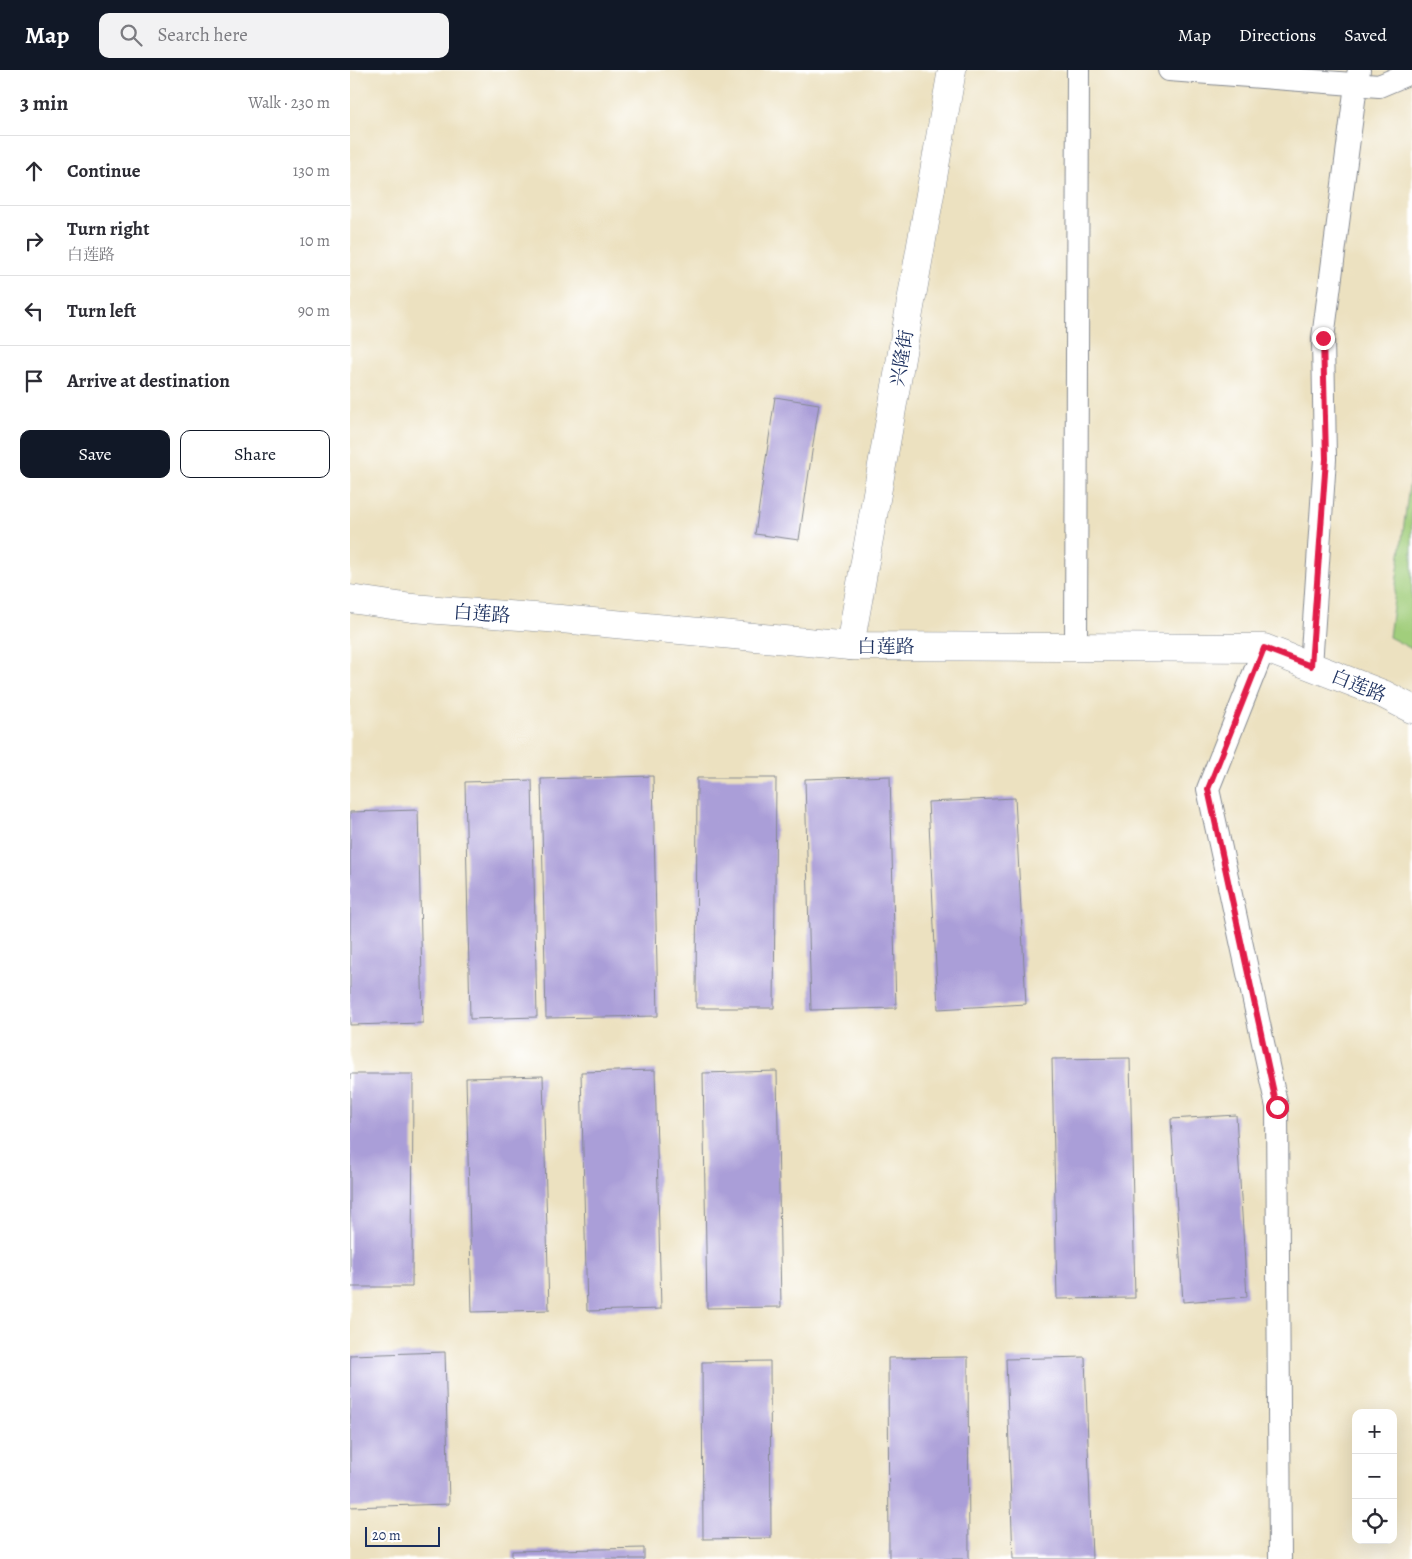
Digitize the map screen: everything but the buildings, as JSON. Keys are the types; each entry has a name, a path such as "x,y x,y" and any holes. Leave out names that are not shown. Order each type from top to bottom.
{"main road":[{"name":"兴隆街","path":"850,646 952,70"},
{"name":"白莲路","path":"350,599 412,608 561,619 850,646 1264,648 1383,694 1412,709"}],"street":[{"path":"1076,646 1078,70"},
{"path":"1169,70 1358,77 1379,86 1412,72"},
{"path":"1311,666 1326,459 1323,338 1358,77"},
{"path":"1264,648 1208,789 1277,1107 1280,1559"}],"green space":[{"path":"1412,464 1412,649 1389,637"}],"route":[{"path":"1277,1107 1208,789 1264,648 1311,666 1326,459 1323,338"}]}
